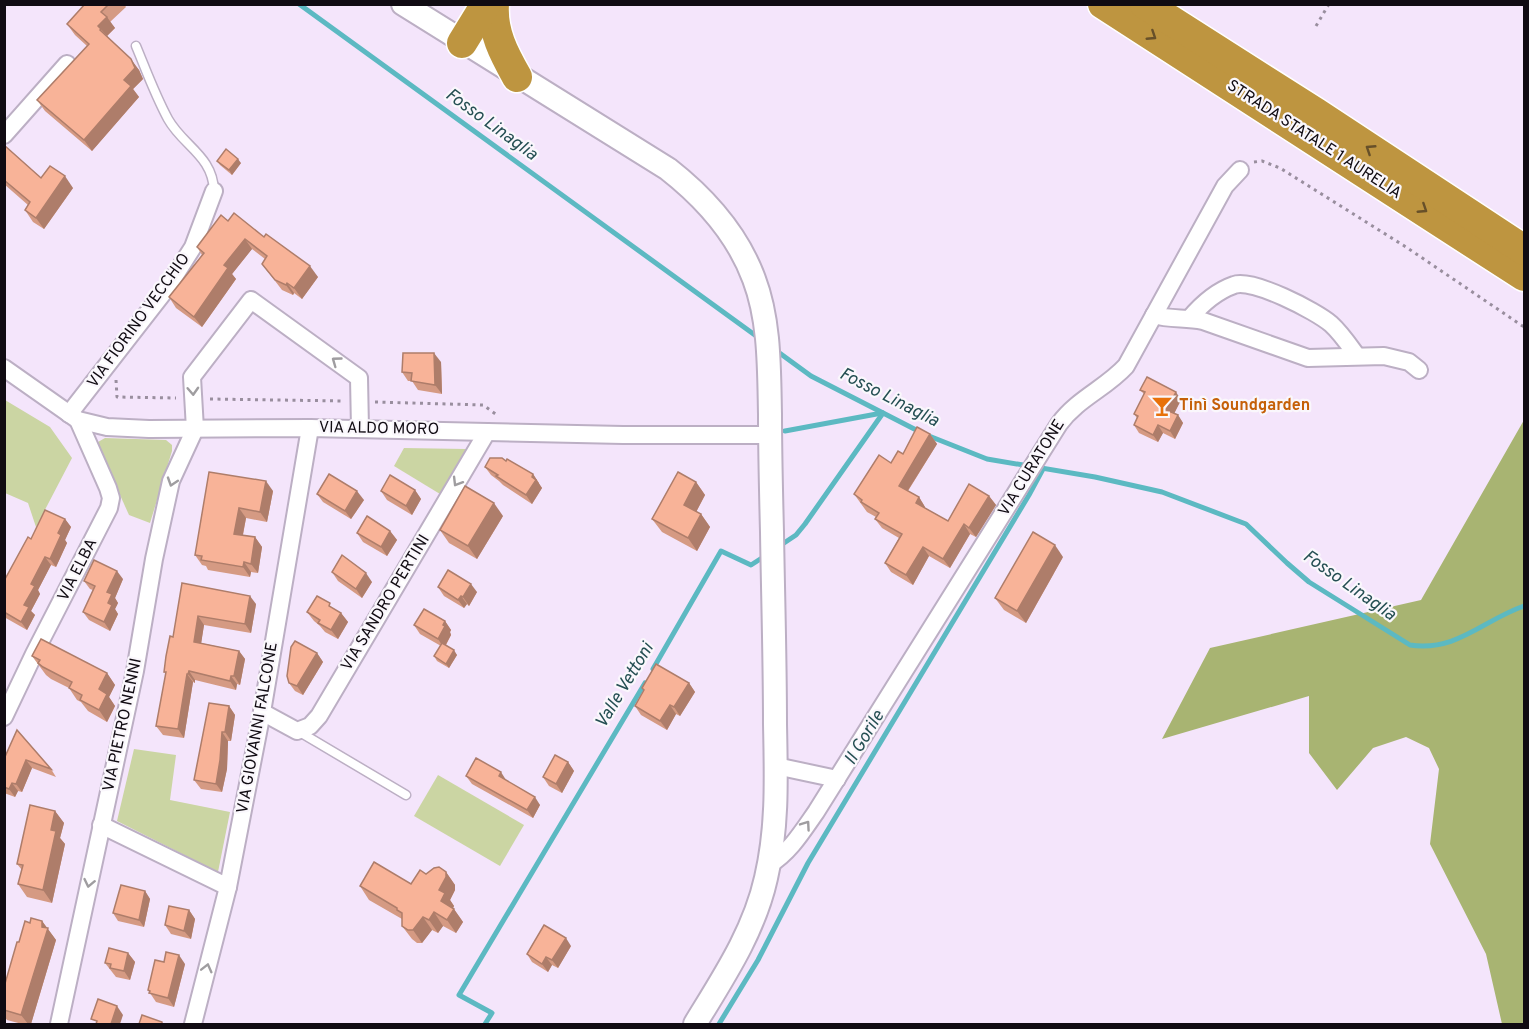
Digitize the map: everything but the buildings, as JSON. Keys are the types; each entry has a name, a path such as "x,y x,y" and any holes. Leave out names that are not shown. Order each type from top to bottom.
{"highway":[{"path":"454,38 465,4"},
{"path":"454,38 486,4"},
{"path":"494,4 496,34 517,77"},
{"name":"STRADA STATALE 1 AURELIA","path":"1103,4 1524,276"},
{"name":"STRADA STATALE 1 AURELIA","path":"1145,4 1524,250"}],"main road":[{"path":"404,4 454,38 668,169 690,187 711,209 744,254 760,298 769,380 776,813 769,865 757,909 746,936 695,1024"}],"street":[{"path":"4,135 67,64"},
{"name":"VIA CURATONE","path":"769,865 780,858 792,845 837,779 1065,416 1126,366 1225,186 1239,170"},
{"name":"VIA FIORINO VECCHIO","path":"74,417 194,247 214,191"},
{"path":"1190,318 1200,307 1234,285 1243,283 1256,285 1320,315 1342,336 1356,356"},
{"path":"195,429 192,377 252,300 359,378 360,429"},
{"path":"1154,315 1163,318 1190,318 1203,321 1308,358 1384,356 1398,358 1419,370"},
{"name":"VIA ALDO MORO","path":"4,368 74,417 107,427 770,435"},
{"name":"VIA ELBA","path":"4,717 109,508 111,498 108,488 74,417"},
{"name":"VIA GIOVANNI FALCONE","path":"193,1024 228,887 262,712 310,428"},
{"name":"VIA PIETRO NENNI","path":"59,1024 135,671 154,559 171,482 195,429"},
{"name":"VIA SANDRO PERTINI","path":"297,731 310,726 319,716 487,432"},
{"path":"262,712 297,731"},
{"path":"776,766 837,779"},
{"path":"101,825 228,887"}],"lane":[{"path":"136,46 169,121 178,134 208,164 214,179 214,191"},
{"path":"297,731 406,795"}],"path":[{"path":"1316,26 1329,4"},
{"path":"1239,170 1254,162 1262,161 1280,168 1406,247 1524,327"},
{"path":"116,379 117,398 483,405 520,433"}],"green space":[{"path":"5,400 50,427 72,458 36,527 28,503 5,493"},
{"path":"1524,420 1524,1024 1502,1024 1486,954 1430,844 1439,769 1429,748 1406,737 1373,748 1337,790 1309,753 1309,696 1162,739 1210,648 1421,600"},
{"path":"105,438 166,440 172,445 150,523 129,515 98,446 98,442"},
{"path":"404,448 466,449 440,494 394,466"},
{"path":"134,749 176,755 170,800 230,812 218,872 117,821"},
{"path":"438,775 524,825 500,866 414,816"}],"waterway":[{"name":"Fosso Linaglia","path":"299,4 759,338"},
{"name":"Fosso Linaglia","path":"774,349 811,376 924,434 987,459 1095,477 1162,492 1246,524 1309,582 1410,645 1442,644 1524,606"},
{"path":"785,431 882,413"},
{"name":"Valle Vettoni","path":"778,547 796,535 805,524 883,413"},
{"name":"Il Gorile","path":"719,1024 758,960 808,863 1043,469"},
{"name":"Valle Vettoni","path":"653,669 721,551 751,565 765,556"},
{"name":"Valle Vettoni","path":"485,1024 492,1013 459,995 645,683"}],"place":[{"name":"Tinì Soundgarden","path":"1162,406"}]}
